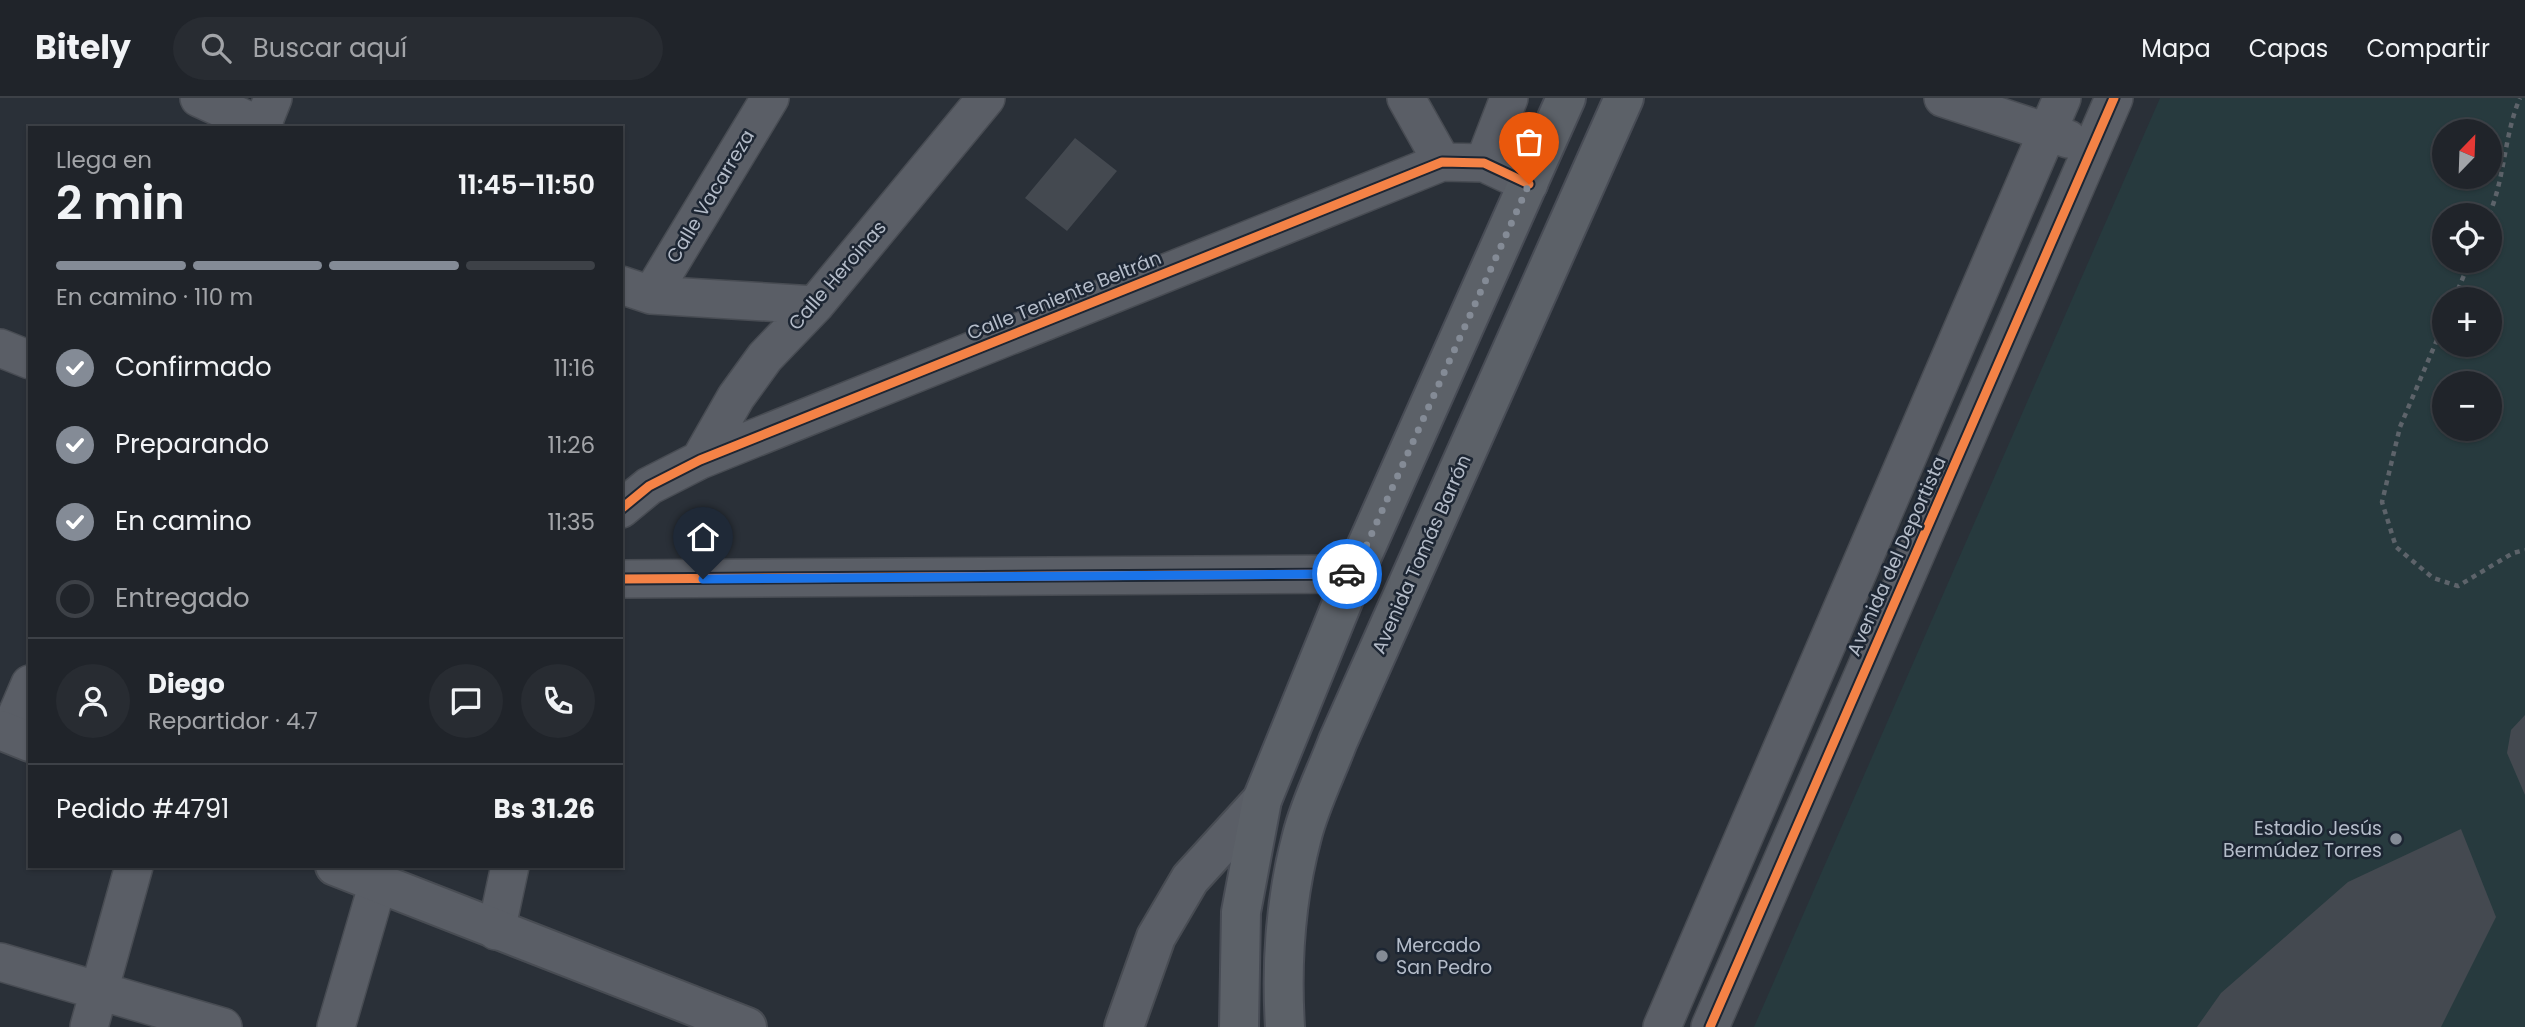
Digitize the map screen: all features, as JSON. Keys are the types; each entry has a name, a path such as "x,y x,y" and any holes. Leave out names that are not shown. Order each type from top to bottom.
{"main road":[{"path":"1239,1027 1241,912 1262,800 1354,573 1566,98"},
{"name":"Avenida Tomás Barrón","path":"1284,1027 1282,978 1285,914 1302,834 1338,741 1624,98"}],"street":[{"path":"199,98 265,120"},
{"name":"Calle Vacarreza","path":"636,290 770,98"},
{"name":"Calle Heroinas","path":"700,460 736,397 765,357 815,305 986,98"},
{"path":"1406,98 1441,162"},
{"path":"1484,163 1509,98"},
{"path":"1943,98 2046,134 2094,146"},
{"name":"Avenida del Deportista","path":"1662,1027 2062,98"},
{"name":"Avenida del Deportista","path":"1710,1027 2114,98"},
{"name":"Calle Teniente Beltrán","path":"623,507 649,486 700,460 1441,162 1484,163 1529,184"},
{"path":"636,290 815,305"},
{"path":"0,348 28,359"},
{"path":"623,579 1354,573"},
{"path":"13,735 28,690"},
{"path":"1125,1027 1156,937 1190,879 1262,800"},
{"path":"89,1027 133,868"},
{"path":"340,868 747,1027"},
{"path":"496,931 510,868"},
{"path":"336,1027 378,883"},
{"path":"0,962 223,1027"}],"path":[{"path":"2494,203 2513,115 2520,98"},
{"path":"2432,352 2400,427 2382,502 2396,547 2433,578 2458,586 2513,553 2525,550"}],"green space":[{"path":"2160,98 2525,98 2525,1027 1754,1027"}],"building":[{"path":"1075,138 1117,171 1067,231 1025,198"},
{"path":"2525,715 2525,795 2507,753 2511,730"},
{"path":"2461,829 2496,917 2441,1027 2197,1027 2221,993 2348,882"}],"cycle path":[{"path":"1710,1027 2114,98"},
{"path":"623,507 649,486 700,460 1442,162 1484,163 1529,184"},
{"path":"623,579 1354,574"}],"way so far":[{"path":"1347,574 1354,573 1529,184"}],"place":[{"name":"Estadio Jesús Bermúdez Torres","path":"2396,839"},
{"name":"Mercado San Pedro","path":"1382,956"}],"route":[{"path":"703,579 1347,574"}]}
